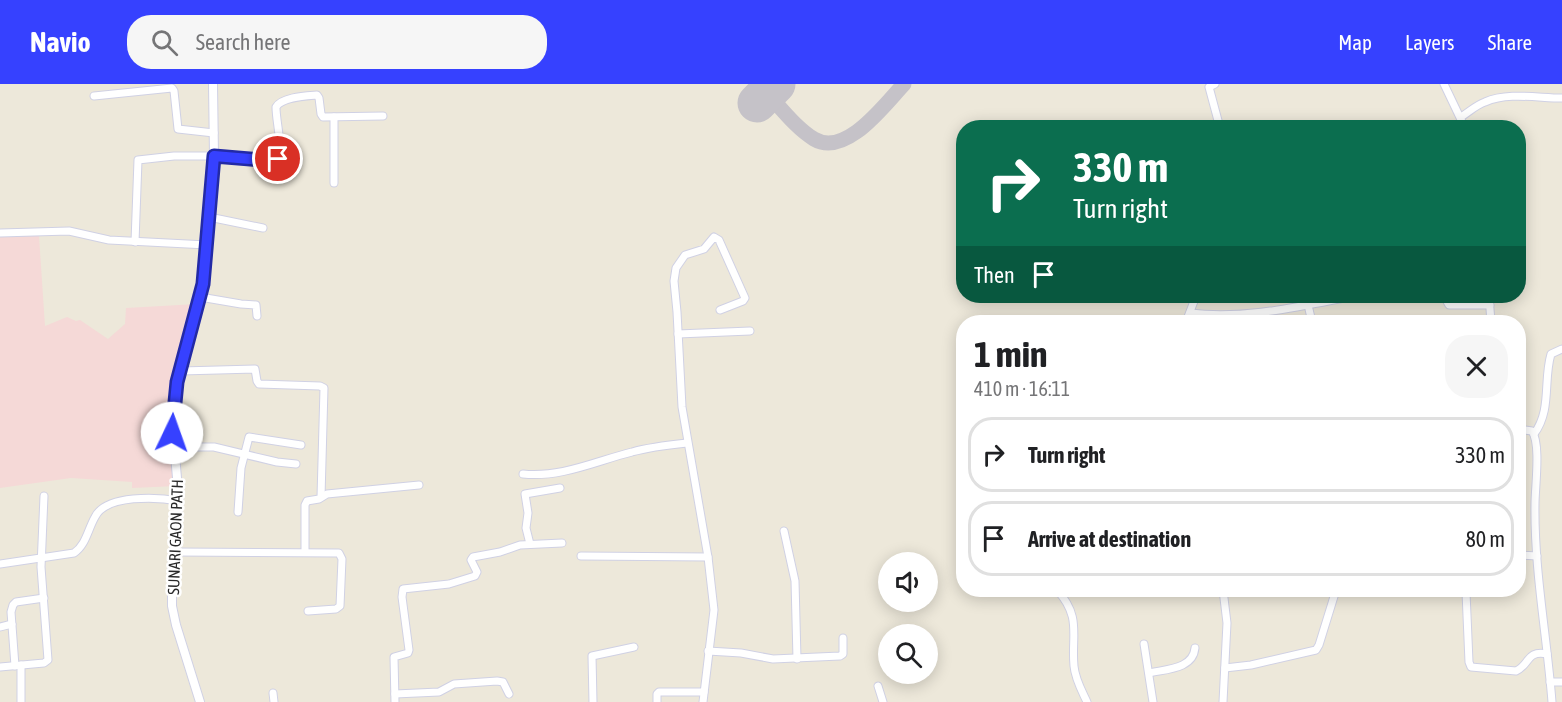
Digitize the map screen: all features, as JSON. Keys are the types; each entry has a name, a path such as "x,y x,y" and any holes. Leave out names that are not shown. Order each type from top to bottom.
{"street":[{"name":"SUNARI GAON PATH","path":"200,702 173,615 171,580 179,501 173,447 173,408 177,382 200,297 207,245 214,156 213,84"},
{"path":"1215,84 1209,87 1218,120"},
{"path":"1444,84 1462,120"},
{"path":"94,96 172,88 178,129 214,133"},
{"path":"135,242 138,160 174,156 214,156 276,161 279,154 276,110 279,102 316,95 319,98 322,116 383,116"},
{"path":"1461,117 1491,99 1562,98"},
{"path":"333,183 334,117"},
{"path":"209,217 263,228"},
{"path":"0,233 69,231 109,240 207,245"},
{"path":"703,702 714,610 708,557 682,407 674,282 676,268 685,255 704,249 714,237 719,240 745,298 743,301 720,310"},
{"path":"200,297 256,305 257,316"},
{"path":"1194,303 1190,313 1236,313 1318,303"},
{"path":"1448,303 1449,305 1490,304 1491,315"},
{"path":"1308,305 1310,315"},
{"path":"678,333 750,331"},
{"path":"1534,434 1543,418 1551,354 1562,349"},
{"path":"181,370 253,369 257,370 258,383 262,385 322,387 324,391 321,496"},
{"path":"1526,430 1534,434 1536,441 1537,555 1552,702"},
{"path":"238,512 240,478 250,436 301,446"},
{"path":"523,474 553,473 579,468 632,452 687,443"},
{"path":"173,447 214,447 296,464"},
{"path":"305,551 305,503 327,494 419,485"},
{"path":"530,544 526,528 528,513 525,494 560,488"},
{"path":"0,667 44,663 48,660 41,560 44,496"},
{"path":"0,564 70,555 79,550 96,514 114,502 144,499 179,501"},
{"path":"784,531 795,581 797,659"},
{"path":"509,694 503,682 497,681 454,684 439,692 395,698 394,657 408,653 409,650 403,589 449,584 475,576 477,572 471,561 472,558 530,544 562,543"},
{"path":"175,552 305,551 341,554 340,606 336,609 308,610"},
{"path":"1526,555 1537,555"},
{"path":"581,556 708,557"},
{"path":"1062,597 1071,614 1075,632 1075,673 1087,702"},
{"path":"1223,702 1227,612 1224,597"},
{"path":"1225,668 1242,667 1316,650 1334,597"},
{"path":"1467,597 1469,662 1472,667 1516,671 1522,668 1532,655 1547,654"},
{"path":"21,702 12,624 13,605 16,602 44,598"},
{"path":"0,627 12,624"},
{"path":"708,651 741,653 765,659 842,655 843,638"},
{"path":"1144,644 1154,702"},
{"path":"593,702 592,656 634,647"},
{"path":"1149,673 1189,663 1195,648"},
{"path":"1550,682 1562,682"},
{"path":"878,686 883,702"},
{"path":"657,702 659,692 704,692"},
{"path":"273,693 274,702"}],"shaded area":[{"path":"0,236 39,236 45,326 67,317 76,321 80,320 108,339 125,324 126,308 197,304 170,431 177,486 132,488 132,482 71,478 0,488"}],"taxiway":[{"path":"767,93 801,129 814,139 826,143 839,141 864,126 904,84"}],"runway":[{"path":"757,103 776,84"}],"route":[{"path":"172,433 177,382 205,271 214,156 274,161 278,159"}]}
